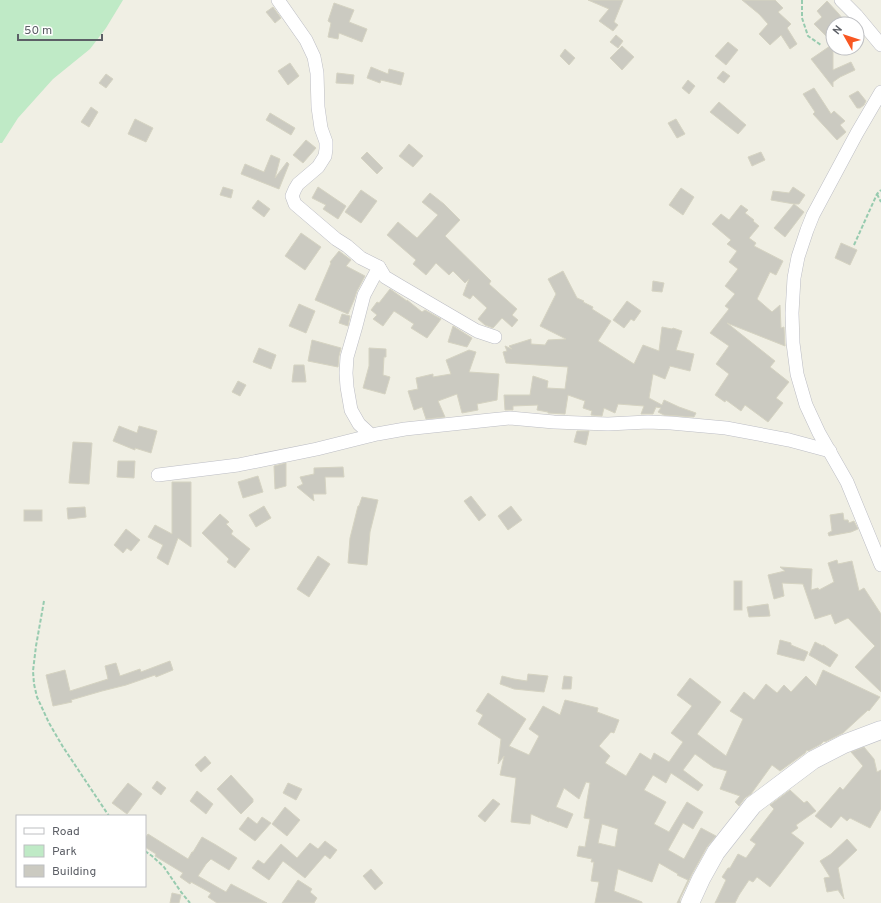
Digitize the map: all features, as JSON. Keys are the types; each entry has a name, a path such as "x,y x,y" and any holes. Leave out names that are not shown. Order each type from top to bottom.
{"main road":[{"path":"690,903 716,852 753,805 813,760 844,744 881,730"}],"street":[{"path":"278,0 306,40 314,57 317,73 318,108 321,128 326,142 325,156 318,167 295,188 292,196 295,204 361,258 379,267 385,277 477,331 495,337"},
{"path":"841,0 856,15 881,45"},
{"path":"881,92 813,215 802,243 794,278 792,326 798,380 812,418 847,482 881,565"},
{"path":"372,435 359,424 351,410 346,373 347,357 364,295 379,267"},
{"path":"158,475 238,465 405,429 510,418 554,422 608,424 663,422 726,428 789,440 830,452"}],"path":[{"path":"802,0 802,18 808,36 821,45"},
{"path":"854,245 877,194 881,190"},
{"path":"877,194 881,202"},
{"path":"44,601 33,671 37,697 49,723 108,815"},
{"path":"146,852 164,867 190,903"}],"green space":[{"path":"0,0 123,0 106,28 90,49 53,79 18,118 2,143 0,143"}],"building":[{"path":"588,0 623,0 614,22 618,25 613,31 599,21 609,9"},
{"path":"742,0 775,0 783,8 778,12 791,24 787,28 797,44 790,49 781,35 770,45 759,34 768,24 759,14"},
{"path":"827,1 840,16 825,16 825,35 814,24 822,17 817,11"},
{"path":"334,3 354,10 349,22 367,29 362,42 339,33 338,39 328,37 331,23 328,21"},
{"path":"273,7 281,18 275,23 266,12"},
{"path":"616,35 623,41 618,48 610,42"},
{"path":"728,42 738,50 726,65 715,56"},
{"path":"622,46 634,57 622,70 610,58"},
{"path":"565,49 575,58 569,65 560,56"},
{"path":"825,49 825,56 833,56 833,70 851,62 855,70 833,82 833,87 811,59"},
{"path":"290,63 299,76 288,85 278,71"},
{"path":"371,67 388,74 389,69 404,73 401,85 381,80 380,83 367,78"},
{"path":"723,71 730,76 724,83 717,78"},
{"path":"337,73 354,75 353,84 336,83"},
{"path":"106,74 113,79 106,88 99,83"},
{"path":"688,80 695,86 689,94 682,88"},
{"path":"814,88 831,114 834,111 845,121 840,125 846,132 837,140 813,114 815,112 803,94"},
{"path":"858,91 866,101 860,108 857,108 849,96"},
{"path":"719,102 746,125 738,134 710,112"},
{"path":"91,107 98,112 89,127 81,122"},
{"path":"270,113 295,128 291,135 266,120"},
{"path":"135,119 153,128 146,142 128,134"},
{"path":"676,119 685,134 677,138 668,123"},
{"path":"306,140 316,148 303,163 293,155"},
{"path":"409,144 423,156 413,167 399,156"},
{"path":"367,152 383,168 377,174 361,158"},
{"path":"761,152 765,160 752,166 748,157"},
{"path":"271,155 280,159 275,178 287,162 289,164 279,189 241,174 245,164 264,172"},
{"path":"223,187 233,190 231,198 220,195"},
{"path":"318,187 346,206 338,219 323,209 326,205 312,198"},
{"path":"793,187 805,195 799,204 771,200 773,191 789,193"},
{"path":"681,188 694,197 683,215 669,205"},
{"path":"361,190 377,201 361,223 345,212"},
{"path":"430,193 460,220 445,236 491,281 489,284 517,309 512,315 518,320 512,327 502,318 493,328 485,325 478,319 487,308 473,295 470,299 463,295 469,279 465,283 453,271 449,275 436,263 426,275 413,264 416,260 387,235 398,222 417,238 438,215 422,202"},
{"path":"258,200 270,209 264,217 252,208"},
{"path":"794,204 804,212 785,237 774,228"},
{"path":"741,205 748,210 745,213 759,226 749,238 756,243 754,246 783,261 776,275 770,272 757,299 772,312 780,305 781,328 784,327 785,346 727,323 775,361 770,367 789,382 776,398 783,403 768,422 745,405 741,411 726,400 725,402 715,395 729,374 716,364 729,346 710,333 729,309 725,306 735,294 725,286 738,269 729,262 737,251 727,244 731,240 712,224 721,214 729,220"},
{"path":"301,233 321,247 305,270 285,256"},
{"path":"841,243 857,250 850,265 835,258"},
{"path":"339,251 351,260 346,266 365,276 348,314 315,300 331,263 330,262"},
{"path":"563,271 577,298 593,307 592,309 611,321 598,341 634,364 643,345 659,351 662,327 682,331 676,350 694,354 690,371 670,366 665,379 653,374 649,398 662,405 664,400 696,413 694,417 664,415 658,412 661,408 656,407 653,414 641,414 644,406 618,404 615,413 604,408 602,416 591,415 592,411 583,408 585,401 568,395 565,414 548,413 537,410 538,405 513,406 513,410 505,410 504,395 530,395 533,376 548,381 547,388 565,389 568,367 506,363 503,352 507,351 505,346 512,349 509,346 531,339 531,344 545,345 548,340 566,339 540,326 556,294 548,279"},
{"path":"653,281 664,283 662,292 652,291"},
{"path":"390,289 422,312 425,310 441,319 427,338 411,328 414,324 394,311 383,326 373,319 377,315 371,310 377,302 379,303"},
{"path":"627,301 641,311 634,321 631,319 624,328 613,320"},
{"path":"299,304 315,311 306,333 289,326"},
{"path":"342,314 350,316 348,326 339,323"},
{"path":"453,326 472,338 467,347 448,342"},
{"path":"312,340 341,348 338,367 308,361"},
{"path":"259,348 276,355 271,369 253,362"},
{"path":"369,348 386,349 383,375 390,377 385,394 363,388 369,366"},
{"path":"469,350 476,352 469,372 499,374 497,400 477,404 478,410 462,413 457,394 438,401 445,417 426,419 422,407 414,410 408,391 418,389 416,378 433,374 433,377 451,374 446,360"},
{"path":"294,365 304,365 306,382 292,382"},
{"path":"238,381 246,385 240,396 232,392"},
{"path":"119,426 137,433 139,426 157,431 151,453 135,448 135,450 113,441"},
{"path":"577,431 589,431 586,445 574,442"},
{"path":"73,442 92,443 89,484 69,483"},
{"path":"118,461 135,461 134,478 117,477"},
{"path":"286,463 286,486 275,489 274,466"},
{"path":"343,467 344,477 325,477 326,494 313,494 314,501 297,487 303,484 300,477 314,474 314,468"},
{"path":"258,476 263,492 243,498 238,482"},
{"path":"172,482 191,482 191,547 178,538 168,565 157,558 163,545 148,537 155,525 172,534"},
{"path":"471,496 486,515 479,521 464,501"},
{"path":"362,497 378,500 370,532 367,565 348,563 350,538 358,506"},
{"path":"264,506 271,518 256,527 249,515"},
{"path":"511,506 522,520 508,530 498,516"},
{"path":"85,507 86,517 68,519 67,508"},
{"path":"24,510 42,510 42,521 24,521"},
{"path":"843,513 844,520 848,520 849,523 854,521 858,529 851,532 829,536 828,533 832,531 830,515"},
{"path":"220,514 229,522 226,524 233,531 231,534 250,549 235,568 227,562 229,559 202,533"},
{"path":"126,529 140,540 131,551 127,548 123,553 114,545"},
{"path":"318,556 330,564 309,597 297,589"},
{"path":"837,560 838,564 852,561 859,591 864,588 881,614 881,692 855,667 875,646 848,618 835,624 831,614 815,619 803,584 782,583 784,596 774,599 768,575 785,571 780,567 812,569 811,590 818,588 819,590 834,582 828,563"},
{"path":"734,581 742,581 742,610 734,610"},
{"path":"768,604 770,616 749,617 747,607"},
{"path":"780,640 791,643 791,645 808,652 804,661 777,654"},
{"path":"815,642 823,645 838,655 830,667 809,655"},
{"path":"170,661 173,670 156,677 155,675 126,685 71,700 72,702 53,706 46,675 65,670 70,691 108,679 105,666 116,663 120,676 140,669 141,672"},
{"path":"823,670 880,697 869,711 868,710 843,733 825,742 824,741 808,751 807,750 780,771 772,765 751,794 745,798 739,806 735,802 740,796 720,789 727,771 713,767 695,754 683,770 703,785 698,791 671,773 666,783 653,775 644,790 666,802 654,824 669,832 687,802 703,812 693,829 683,823 668,850 684,859 701,828 716,836 707,847 692,874 680,899 680,903 677,903 688,880 677,875 678,874 659,863 652,882 618,869 614,891 642,903 595,903 599,882 591,881 594,862 591,862 592,859 577,856 579,846 585,847 590,819 584,818 590,783 586,782 579,799 564,788 556,807 573,814 567,828 531,814 530,824 511,822 516,778 500,775 504,756 498,764 501,739 478,724 483,715 476,711 488,693 526,719 509,746 529,755 539,736 529,729 543,706 560,715 565,700 598,708 597,712 619,720 614,733 611,732 599,746 610,756 605,763 626,776 640,753 651,760 654,753 669,762 683,742 671,733 692,706 677,695 690,678 721,702 697,734 726,756 743,719 730,711 744,692 754,700 766,684 777,693 784,685 791,692 806,676 816,686","holes":["602,824 618,829 615,847 598,843"]},
{"path":"528,674 548,676 544,692 514,689 500,684 502,676 527,681"},
{"path":"564,676 572,677 571,689 562,689"},
{"path":"864,747 874,759 877,772 881,770 881,809 870,828 850,818 847,821 841,816 831,828 815,816 840,787 843,790 863,766 851,752"},
{"path":"205,756 211,763 201,772 195,765"},
{"path":"231,775 253,799 253,802 241,814 217,789"},
{"path":"157,781 166,788 161,795 152,788"},
{"path":"128,783 142,794 127,814 112,803"},
{"path":"288,783 302,789 296,800 283,793"},
{"path":"790,790 804,803 807,801 816,811 796,825 798,828 791,833 804,843 770,887 757,877 753,882 749,880 735,903 715,903 726,880 722,877 728,868 730,868 738,854 746,858 756,844 750,840 774,809 770,805"},
{"path":"197,791 213,804 206,814 190,801"},
{"path":"493,799 500,804 485,822 478,816"},
{"path":"285,807 300,820 287,836 272,824"},
{"path":"248,817 257,824 262,817 271,823 255,841 239,829"},
{"path":"148,834 188,859 202,837 237,858 229,870 211,859 198,876 226,892 231,884 267,903 217,903 208,897 211,893 191,882 190,884 180,877 183,873 155,856 156,854 146,848 146,837"},
{"path":"847,839 857,850 838,868 844,899 838,890 827,892 824,878 830,877 820,861 831,854"},
{"path":"325,841 337,850 330,859 325,855 305,878 283,861 269,880 252,868 258,860 264,864 281,844 297,858 310,843 318,849"},
{"path":"371,869 383,883 375,890 363,876"},
{"path":"298,880 312,889 310,892 317,898 314,903 282,903"},
{"path":"172,893 181,895 179,903 170,903"}]}
